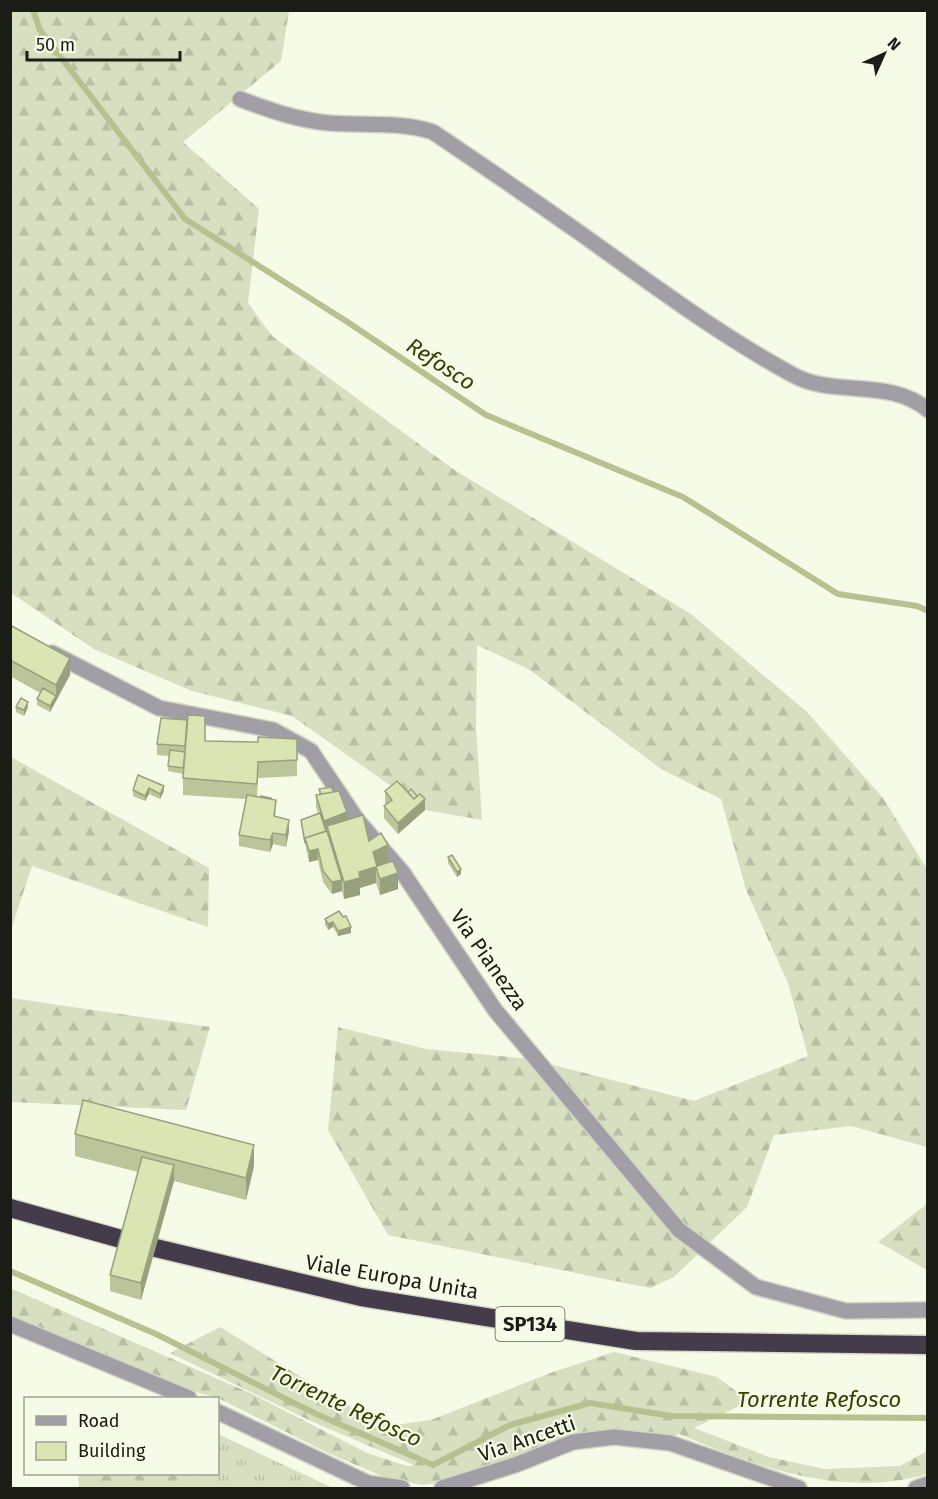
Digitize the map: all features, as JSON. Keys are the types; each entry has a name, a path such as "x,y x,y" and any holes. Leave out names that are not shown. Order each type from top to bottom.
{"highway":[{"name":"Viale Europa Unita","path":"10,1208 139,1244 361,1297 636,1341 927,1345"}],"street":[{"path":"240,99 279,114 328,123 416,126 434,132 650,285 736,342 796,377 830,386 888,391 916,400 927,410"},
{"name":"Via Pianezza","path":"41,646 159,708 273,730 311,751 358,821 404,873 495,1010 679,1230 756,1287 846,1311 927,1310"},
{"path":"10,1324 187,1397"},
{"path":"219,1412 368,1484 402,1488"},
{"name":"Via Ancetti","path":"442,1488 518,1464 573,1442 614,1437 670,1443 799,1488"},
{"path":"916,1488 927,1484"}],"green space":[{"path":"10,11 289,11 281,61 183,142 259,209 248,303 272,336 453,469 691,614 807,712 883,798 927,869 927,1147 851,1126 774,1135 747,1207 674,1277 650,1288 388,1235 328,1130 338,1027 426,1049 530,1059 694,1101 808,1056 788,983 746,890 721,799 661,769 530,670 477,645 476,727 482,820 425,810 292,716 192,691 94,649 11,593"},
{"path":"11,757 209,868 208,927 32,866 11,930"},
{"path":"11,998 210,1027 186,1110 11,1102"},
{"path":"927,1204 927,1270 878,1242"},
{"path":"10,1288 250,1393 367,1453 407,1466 414,1465 313,1422 170,1353 220,1327 373,1421 402,1424 431,1420 553,1372 614,1352 717,1377 749,1401 694,1428 769,1457 824,1469 900,1466 927,1451 927,1474 895,1481 864,1483 801,1476 740,1458 679,1434 670,1438 570,1441 454,1481 422,1485 387,1478 330,1454 219,1397 153,1381 11,1327"},
{"path":"219,1434 333,1488 195,1488 197,1475 219,1475"},
{"path":"78,1475 197,1475 195,1488 79,1488"}],"building":[{"path":"10,625 70,658 56,685 10,660"},
{"path":"43,688 56,696 50,706 37,699"},
{"path":"21,698 28,702 24,710 16,707"},
{"path":"188,715 205,716 205,741 258,742 258,737 297,739 297,760 258,762 257,784 183,778"},
{"path":"161,718 187,720 185,746 157,744"},
{"path":"170,750 185,752 183,768 168,766"},
{"path":"138,775 164,786 160,794 149,788 145,796 133,790"},
{"path":"397,781 414,799 420,794 425,799 398,823 384,806 392,800 385,791"},
{"path":"331,787 334,792 321,794 319,789"},
{"path":"411,789 417,796 414,799 408,792"},
{"path":"339,791 347,812 324,821 316,795"},
{"path":"247,795 276,800 274,816 289,820 286,835 273,833 270,840 239,835"},
{"path":"320,813 326,831 305,838 305,843 301,820"},
{"path":"363,815 369,841 381,833 388,845 373,852 377,866 393,861 398,873 380,879 376,867 359,872 360,878 344,882 327,826"},
{"path":"327,831 342,880 332,882 323,871 318,849 309,851 305,838"},
{"path":"452,855 461,869 457,872 448,857"},
{"path":"339,911 343,917 346,916 351,927 338,931 333,922 328,924 325,919"},
{"path":"83,1100 254,1145 246,1178 75,1134"},
{"path":"142,1157 174,1165 141,1283 110,1275"}],"waterway":[{"name":"Refosco","path":"33,10 40,30 185,219 346,321 486,415 683,497 838,594 917,606 928,611"},
{"name":"Torrente Refosco","path":"10,1271 156,1334 314,1413 433,1465 510,1425 590,1403 671,1416 928,1418"}]}
